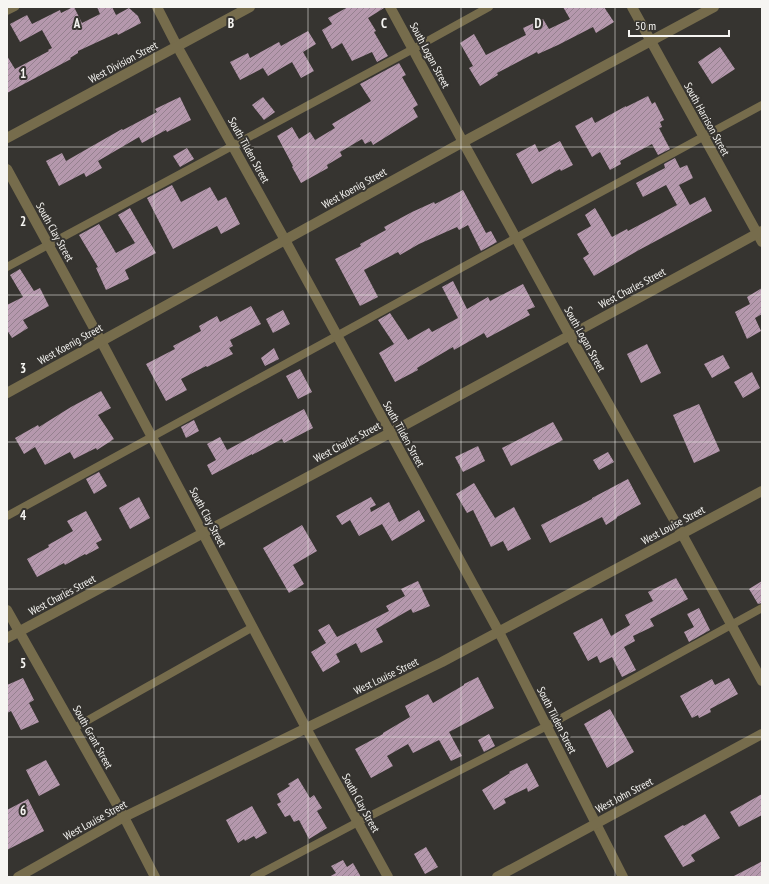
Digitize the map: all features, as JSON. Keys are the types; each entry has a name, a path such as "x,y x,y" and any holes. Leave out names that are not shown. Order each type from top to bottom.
{"street":[{"name":"South Tilden Street","path":"157,7 499,632 623,877"},
{"name":"West Division Street","path":"7,138 250,7"},
{"name":"South Logan Street","path":"390,7 570,336 682,534 762,681"},
{"name":"South Harrison Street","path":"632,7 761,236"},
{"name":"West Koenig Street","path":"7,393 463,142 714,7"},
{"name":"South Clay Street","path":"7,169 101,341 306,728 388,877"},
{"name":"West Charles Street","path":"7,638 570,336 761,236"},
{"name":"West Louise Street","path":"18,877 124,817 442,662 762,491"},
{"name":"South Grant Street","path":"7,610 124,817 155,877"},
{"name":"West John Street","path":"497,877 762,734"}],"lane":[{"path":"7,11 15,7"},
{"path":"7,267 489,7"},
{"path":"7,516 762,105"},
{"path":"254,877 358,822 547,726 762,608"},
{"path":"74,728 253,627"}],"building":[{"path":"73,7 82,23 100,14 97,7 112,7 116,15 129,8 138,16 141,23 118,35 117,33 78,51 78,53 70,58 71,59 7,93 7,56 15,69 52,48 42,30 20,42 10,24 27,15 32,24 60,10 61,13"},
{"path":"348,7 384,7 368,18 376,31 374,32 388,56 377,62 372,52 352,61 342,43 332,49 322,30 332,24 328,18"},
{"path":"563,7 604,7 614,22 596,33 593,27 538,54 537,52 497,73 498,75 480,86 469,68 473,66 460,43 474,34 486,55 526,35 523,28 543,19 549,29 570,19"},
{"path":"308,31 316,44 303,52 314,71 301,78 292,62 268,76 263,68 240,80 230,62 248,53 250,58 279,42 281,46"},
{"path":"720,47 735,69 712,84 698,62"},
{"path":"399,63 406,75 402,77 418,105 413,108 418,117 373,145 371,141 365,144 362,139 340,152 342,156 327,165 328,168 301,183 277,136 292,127 299,139 310,132 315,140 335,128 332,124 371,101 360,84"},
{"path":"648,96 652,104 655,102 664,120 660,122 662,127 659,128 670,149 658,155 652,144 620,161 621,164 610,170 600,152 592,157 575,126 592,117 595,123"},
{"path":"180,97 191,120 167,132 166,130 142,143 139,137 98,161 102,168 86,177 84,173 59,186 46,161 62,153 66,161 122,129 123,130 157,112 155,109"},
{"path":"263,97 275,112 264,120 252,105"},
{"path":"560,141 573,165 561,171 560,169 532,184 516,154 535,144 539,152"},
{"path":"187,148 194,159 180,167 173,156"},
{"path":"675,158 680,168 687,165 693,178 679,185 690,205 705,197 712,211 594,276 583,258 589,254 577,234 591,226 585,215 595,208 612,237 627,229 628,231 677,205 666,185 643,197 636,183 665,168 664,164"},
{"path":"172,185 181,202 210,187 218,201 226,197 240,224 221,234 217,226 173,249 147,198"},
{"path":"463,190 486,233 491,231 497,242 481,251 468,225 459,230 457,227 419,244 400,255 398,252 364,270 378,297 360,306 335,259 361,246 360,244 386,230 384,227 412,212 434,202 435,204"},
{"path":"130,208 156,253 125,270 129,279 106,290 96,268 98,267 79,235 99,224 116,253 135,243 118,215"},
{"path":"20,269 34,291 40,288 49,306 23,320 28,328 12,338 7,330 7,305 23,297 10,275"},
{"path":"453,281 467,309 488,297 490,301 523,284 535,307 527,310 530,315 487,338 484,333 454,350 453,347 417,368 418,370 395,382 379,353 394,344 378,320 390,313 408,340 429,328 432,332 458,318 442,287"},
{"path":"762,288 762,314 755,318 761,331 747,339 735,312 750,304 747,297"},
{"path":"251,306 261,324 230,340 233,346 229,348 233,354 181,379 187,390 166,401 146,364 175,349 173,346 201,331 199,326 217,316 220,322"},
{"path":"283,310 290,324 273,333 266,319"},
{"path":"647,344 661,373 641,383 627,354"},
{"path":"274,348 279,359 265,366 261,358"},
{"path":"723,355 730,368 712,378 704,364"},
{"path":"300,369 312,392 298,399 286,376"},
{"path":"752,372 760,388 743,398 734,382"},
{"path":"101,391 111,408 98,415 114,439 97,450 96,448 74,459 70,452 45,465 35,447 24,454 15,438 38,425 39,427 71,407"},
{"path":"699,404 720,451 694,463 673,415"},
{"path":"304,409 313,428 284,443 282,439 212,475 207,465 216,460 207,444 220,437 227,450"},
{"path":"194,420 199,431 186,438 181,427"},
{"path":"553,422 563,440 511,466 502,448"},
{"path":"478,446 485,461 463,472 455,457"},
{"path":"608,452 614,462 599,470 593,460"},
{"path":"99,472 107,486 94,494 86,479"},
{"path":"628,479 641,504 617,517 606,525 602,517 550,543 541,525"},
{"path":"474,483 495,518 514,507 531,539 508,551 503,541 491,547 473,510 467,513 456,494"},
{"path":"139,497 150,518 130,529 119,508"},
{"path":"371,497 376,505 370,508 371,512 389,502 399,522 419,510 425,521 392,541 382,524 359,536 350,520 342,525 336,516"},
{"path":"86,511 102,540 96,543 99,548 65,565 64,563 37,577 27,559 73,531 67,521"},
{"path":"302,525 317,551 293,565 304,584 289,593 263,548"},
{"path":"676,578 688,599 650,619 654,626 633,636 635,641 624,647 636,670 622,677 612,657 600,663 597,656 588,661 573,633 602,618 611,636 630,625 625,615 653,601 648,592"},
{"path":"418,581 430,606 413,613 411,609 376,629 383,642 361,653 356,643 336,654 340,662 323,672 311,652 326,643 318,630 329,624 337,637 389,611 386,606 405,596 401,589"},
{"path":"762,581 762,603 758,604 749,589"},
{"path":"699,608 710,630 689,642 684,632 694,627 687,614"},
{"path":"478,677 494,708 449,732 462,756 451,761 439,740 413,753 408,744 387,756 393,766 371,778 355,749 410,717 405,706 428,694 433,703"},
{"path":"23,678 34,700 29,703 39,722 21,730 11,711 7,713 7,685"},
{"path":"729,678 738,694 710,709 711,712 699,718 698,715 692,718 680,696 712,679 715,685"},
{"path":"610,709 634,752 607,768 584,724"},
{"path":"489,734 495,746 484,752 478,740"},
{"path":"46,760 60,785 39,796 26,770"},
{"path":"527,763 539,786 528,792 527,788 504,799 506,803 494,810 482,790 510,773 509,772"},
{"path":"298,778 310,798 314,795 322,808 317,811 327,828 309,839 299,820 294,822 290,815 285,817 277,804 281,802 277,794 290,786 288,784"},
{"path":"762,794 762,815 739,827 730,812"},
{"path":"28,799 44,831 7,850 7,810"},
{"path":"252,806 267,833 256,839 254,836 245,841 244,839 238,843 226,820"},
{"path":"705,814 720,838 691,855 695,861 683,867 664,836"},
{"path":"426,847 438,867 425,874 414,854"},
{"path":"343,860 347,867 353,863 361,877 329,877 336,873 331,866"},
{"path":"762,861 762,877 732,877 759,863"}]}
